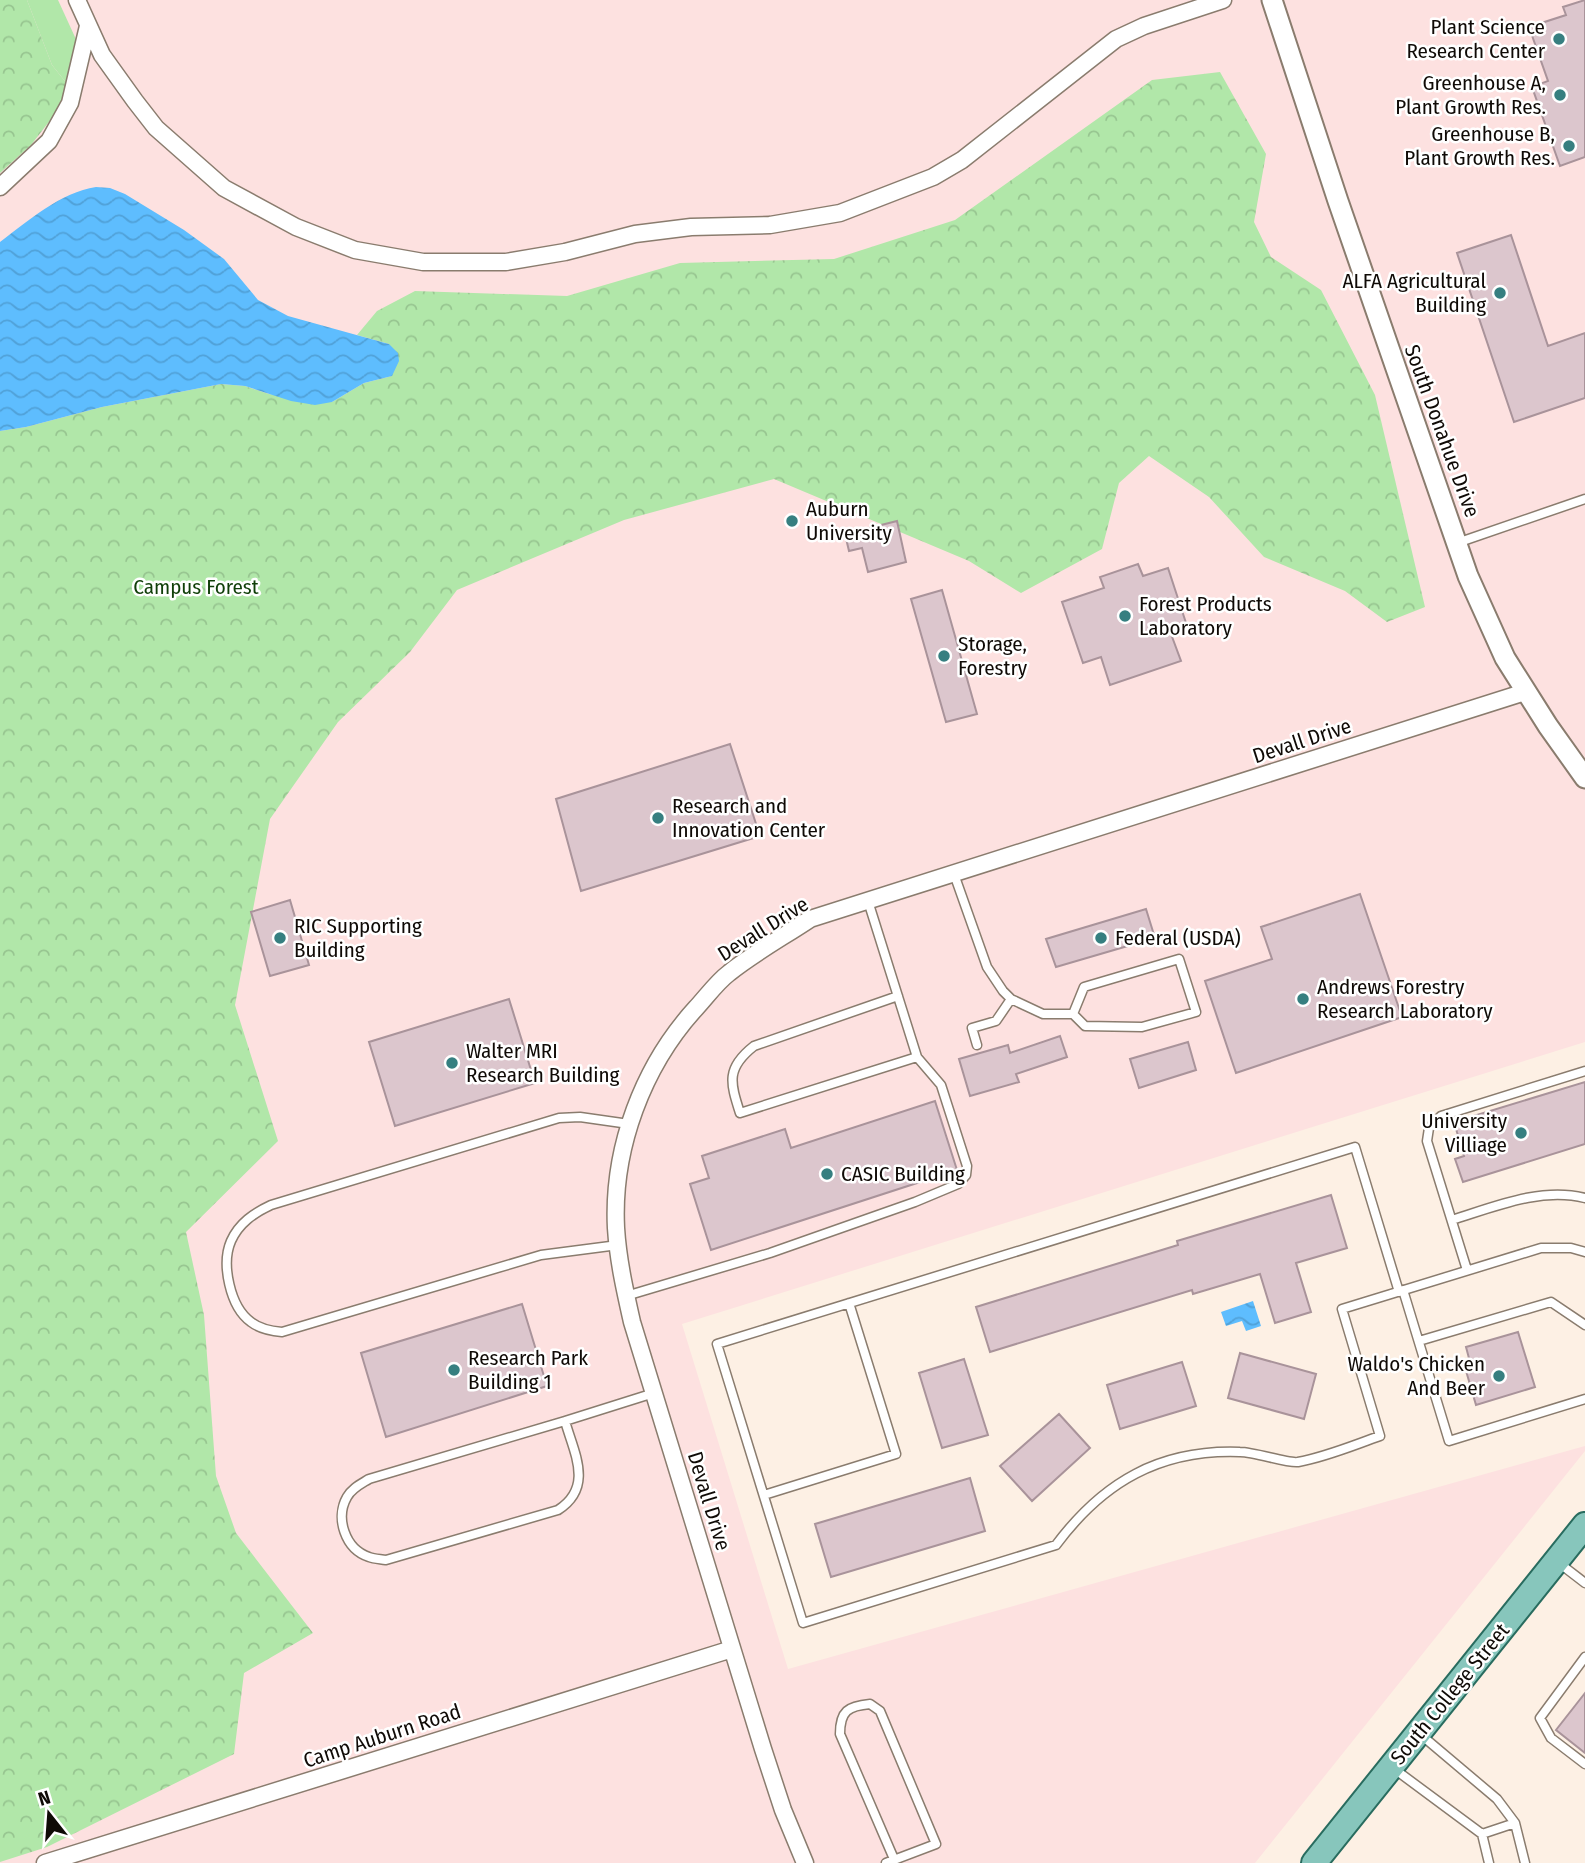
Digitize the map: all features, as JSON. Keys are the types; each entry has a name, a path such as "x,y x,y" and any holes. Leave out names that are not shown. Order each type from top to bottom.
{"main road":[{"name":"South College Street","path":"1314,1863 1585,1525"}],"street":[{"path":"77,0 102,55 156,128 224,188 296,227 355,250 424,262 506,262 565,252 635,234 691,227 770,225 840,213 933,177 962,160 1116,39 1144,26 1223,0"},
{"name":"South Donahue Drive","path":"1272,0 1355,251 1468,576 1505,658 1525,692 1585,778"},
{"path":"0,187 49,141 71,103 88,26"},
{"name":"Devall Drive","path":"805,1863 781,1803 654,1393 626,1296 618,1245 616,1205 619,1172 629,1124 644,1087 675,1031 728,974 810,919 1525,692"},
{"name":"Camp Auburn Road","path":"45,1863 732,1649"}],"lane":[{"path":"1457,543 1585,499"},
{"path":"954,874 987,967 1011,999 1043,1014 1073,1014 1085,1027 1142,1027 1196,1012 1179,959 1084,987 1073,1014"},
{"path":"626,1296 770,1252 915,1202 958,1184 966,1175 967,1167 941,1085 917,1057 868,901"},
{"path":"898,996 754,1046 741,1056 732,1072 732,1089 740,1113 917,1057"},
{"path":"977,1045 972,1028 996,1021 1011,999"},
{"path":"1467,1270 1427,1141 1429,1128 1441,1116 1585,1071"},
{"path":"618,1245 541,1255 282,1332 260,1328 242,1314 227,1268 230,1244 242,1224 271,1205 559,1118 580,1117 629,1124"},
{"path":"1585,1252 1571,1248 1541,1248 1467,1270 1401,1291 1342,1309 1380,1436 1295,1463 1268,1455 1218,1451 1186,1455 1151,1466 1122,1480 1094,1502 1076,1519 1056,1545 803,1623 717,1344 1354,1147 1401,1291 1419,1341 1449,1441 1585,1399"},
{"path":"1452,1220 1532,1196 1554,1194 1585,1198"},
{"path":"1419,1341 1551,1302 1585,1325"},
{"path":"764,1495 896,1454 849,1303"},
{"path":"565,1421 578,1465 580,1482 572,1498 558,1510 386,1560 369,1558 356,1549 346,1537 342,1524 348,1497 357,1486 369,1479 654,1393"},
{"path":"1557,1561 1585,1583"},
{"path":"1585,1657 1540,1718 1551,1738 1585,1764"},
{"path":"870,1704 880,1711 936,1844 890,1861 841,1734 840,1720 844,1713 857,1705 870,1704"},
{"path":"1418,1733 1497,1799 1515,1823 1525,1863"},
{"path":"1391,1767 1482,1834 1489,1863"},
{"path":"1482,1834 1515,1823"}],"shaded area":[{"name":"Auburn University","path":"0,0 1585,0 1585,1042 682,1324 788,1669 1585,1446 1585,1451 1255,1863 0,1863"}],"green space":[{"path":"0,0 27,0 52,65 68,85 62,105 31,145 0,173"},
{"path":"27,0 58,0 80,48 68,85 52,65"},
{"name":"Campus Forest","path":"1220,72 1266,154 1254,222 1271,257 1321,290 1375,395 1425,607 1387,622 1345,591 1264,557 1209,497 1149,456 1119,483 1102,549 1021,593 969,561 774,479 624,520 457,590 410,652 338,722 270,819 235,1005 278,1141 186,1232 204,1315 216,1476 236,1533 313,1633 244,1673 234,1754 47,1847 0,1862 0,431 102,407 221,384 245,386 269,394 332,402 364,383 392,376 389,344 357,335 377,311 415,291 567,296 680,263 834,259 955,220 1152,80"}],"water":[{"path":"96,187 110,188 125,194 184,230 224,259 258,300 288,316 389,344 398,353 399,361 392,376 364,383 332,402 315,405 291,401 245,386 221,384 102,407 0,431 0,242 58,201"},
{"path":"1253,1301 1261,1326 1246,1331 1242,1321 1226,1326 1221,1312"}],"building":[{"path":"1585,0 1585,157 1560,166 1532,87 1548,81 1529,27 1566,15 1563,7"},
{"name":"ALFA Agricultural Building","path":"1511,235 1548,346 1585,333 1585,398 1514,422 1457,253"},
{"path":"897,521 906,562 868,572 862,548 849,551 845,534"},
{"name":"Forest Products Laboratory","path":"1138,564 1143,576 1168,568 1188,629 1171,634 1181,661 1110,685 1101,657 1083,663 1062,602 1104,588 1100,577"},
{"name":"Storage, Forestry","path":"942,590 977,714 946,722 911,599"},
{"name":"Research and Innovation Center","path":"730,744 760,836 581,891 556,799"},
{"name":"Andrews Forestry Research Laboratory","path":"1360,894 1402,1017 1236,1073 1205,981 1272,959 1261,927"},
{"name":"RIC Supporting Building","path":"290,900 309,965 270,976 251,912"},
{"name":"Federal (USDA)","path":"1146,909 1155,938 1056,967 1046,939"},
{"name":"Walter MRI Research Building","path":"509,999 535,1083 395,1126 369,1042"},
{"path":"1060,1036 1067,1057 1016,1074 1019,1082 970,1096 959,1059 1008,1045 1010,1053"},
{"path":"1188,1042 1196,1070 1139,1088 1130,1059"},
{"name":"University Villiage","path":"1585,1082 1585,1144 1463,1182 1455,1159 1464,1156 1454,1122"},
{"name":"CASIC Building","path":"935,1101 957,1170 711,1250 690,1184 709,1178 702,1156 785,1129 791,1148"},
{"path":"1331,1195 1347,1248 1296,1263 1311,1312 1275,1323 1260,1274 1193,1294 1192,1290 990,1352 976,1307 1178,1245 1177,1241"},
{"name":"Research Park Building 1","path":"522,1304 547,1386 386,1437 361,1353"},
{"name":"Waldo's Chicken And Beer","path":"1518,1332 1535,1387 1476,1405 1464,1364 1470,1362 1466,1347"},
{"path":"1240,1353 1316,1374 1304,1419 1228,1398"},
{"path":"964,1359 988,1435 942,1448 919,1373"},
{"path":"1182,1362 1196,1406 1120,1429 1107,1385"},
{"path":"1059,1414 1090,1448 1032,1501 1000,1466"},
{"path":"970,1478 985,1531 831,1577 815,1524"},
{"path":"1585,1693 1585,1753 1556,1730"}],"place":[{"name":"Plant Science Research Center","path":"1559,39"},
{"name":"Greenhouse A, Plant Growth Res.","path":"1560,95"},
{"name":"Greenhouse B, Plant Growth Res.","path":"1569,146"},
{"name":"ALFA Agricultural Building","path":"1500,293"},
{"name":"Auburn University","path":"792,521"},
{"name":"Forest Products Laboratory","path":"1125,616"},
{"name":"Storage, Forestry","path":"944,656"},
{"name":"Research and Innovation Center","path":"658,818"},
{"name":"RIC Supporting Building","path":"280,938"},
{"name":"Federal (USDA)","path":"1101,938"},
{"name":"Andrews Forestry Research Laboratory","path":"1303,999"},
{"name":"Walter MRI Research Building","path":"452,1063"},
{"name":"University Villiage","path":"1521,1133"},
{"name":"CASIC Building","path":"827,1174"},
{"name":"Research Park Building 1","path":"454,1370"},
{"name":"Waldo's Chicken And Beer","path":"1499,1376"}]}
